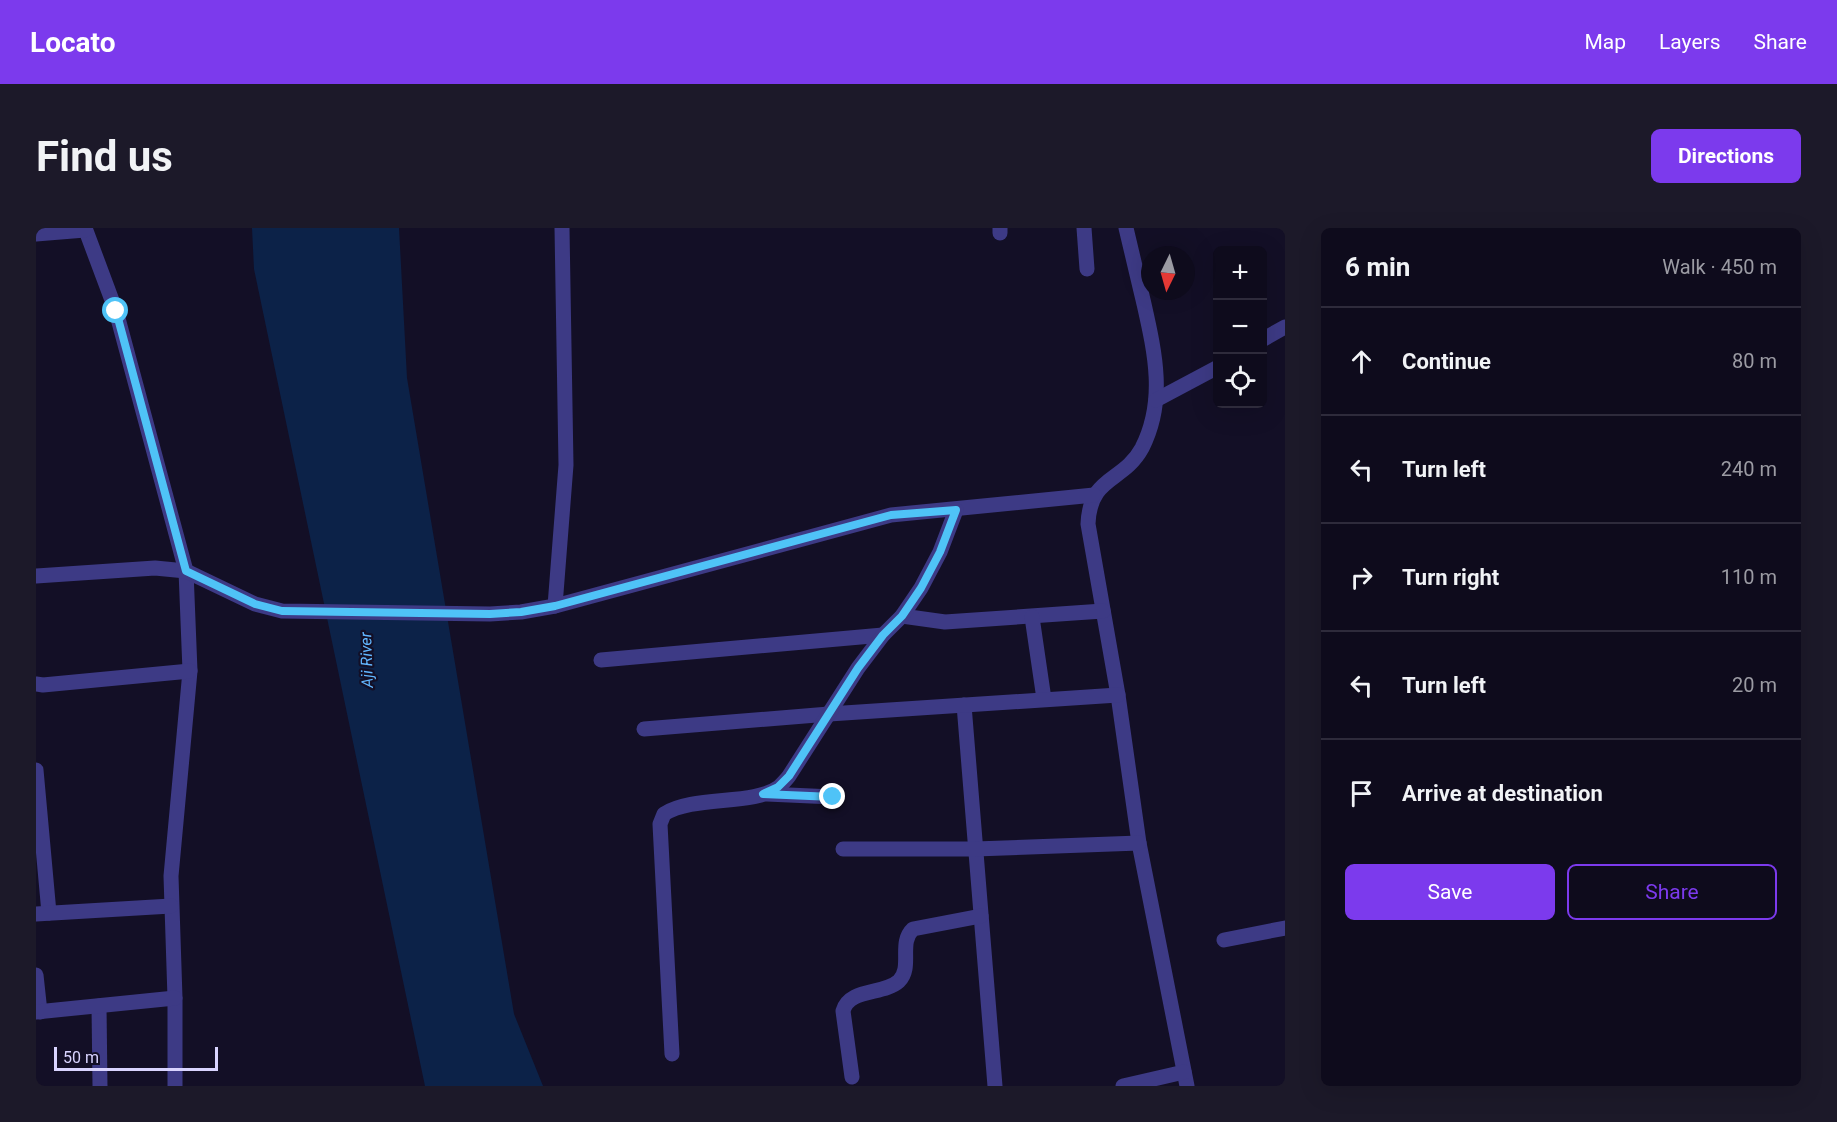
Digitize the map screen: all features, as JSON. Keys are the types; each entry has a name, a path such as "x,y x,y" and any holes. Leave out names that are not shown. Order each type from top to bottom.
{"street":[{"path":"555,606 566,465 562,228"},
{"path":"1084,228 1087,269"},
{"path":"1123,1086 1186,1079 1139,843 1118,695 1088,524 1089,509 1094,495 1122,471 1141,450 1156,400 1157,373 1153,345 1126,228"},
{"path":"36,234 85,229 116,311 186,571 190,671 171,876 175,1086"},
{"path":"1267,338 1285,327"},
{"path":"1156,400 1213,370"},
{"path":"36,576 155,568 186,571 255,604 282,611 490,614 521,612 555,606 891,515 1094,495"},
{"path":"763,794 778,787 789,776 858,668 883,635 902,616 921,588 940,552 956,510"},
{"path":"902,616 945,622 1103,611"},
{"path":"1032,617 1044,699"},
{"path":"601,660 883,635"},
{"path":"36,684 190,671"},
{"path":"644,729 1118,695"},
{"path":"964,705 995,1086"},
{"path":"36,770 43,913 171,906"},
{"path":"672,1054 660,824 664,814 679,807 763,794 833,797"},
{"path":"843,849 975,849 1139,843"},
{"path":"852,1077 843,1011 845,1004 853,998 895,984 901,979 905,967 906,940 913,928 981,916"},
{"path":"1224,940 1285,928"},
{"path":"36,975 38,1012 175,998"},
{"path":"99,1006 100,1086"}],"water":[{"name":"Aji River","path":"252,228 399,228 407,378 514,1014 543,1086 425,1086 254,269"}],"route":[{"path":"116,311 186,571 255,604 282,611 490,614 521,612 555,606 891,515 956,510 940,552 921,588 902,616 883,635 858,668 789,776 778,787 763,794 833,797"}]}
